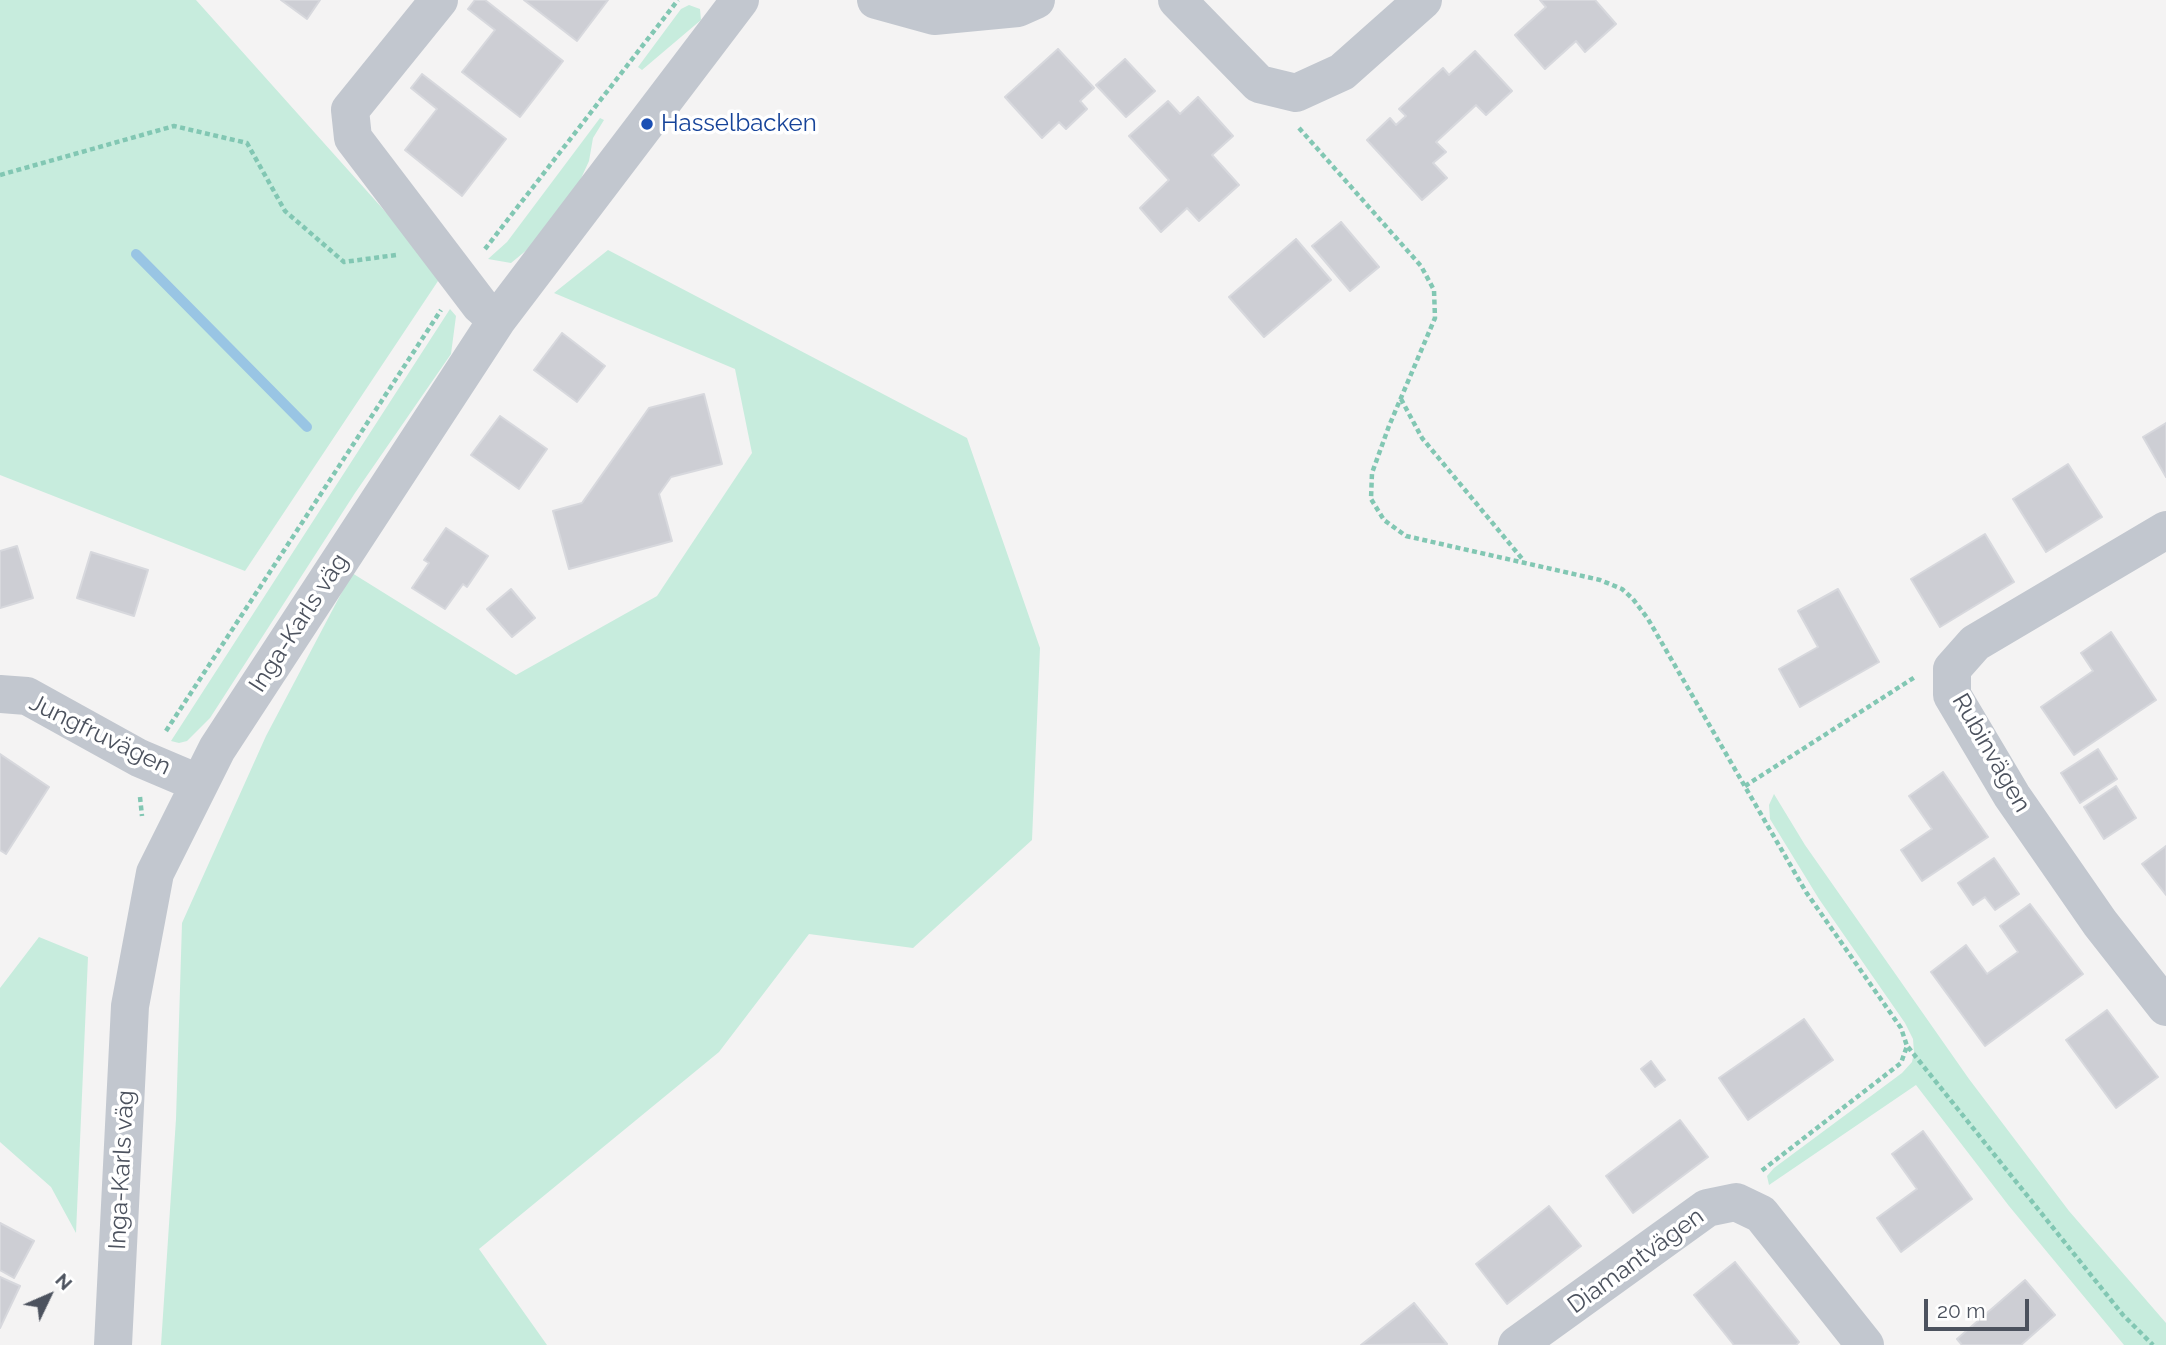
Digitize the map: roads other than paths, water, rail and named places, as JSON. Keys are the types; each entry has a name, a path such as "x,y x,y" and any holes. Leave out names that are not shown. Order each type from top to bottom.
{"street":[{"path":"439,0 350,110 353,138 480,305 497,320"},
{"name":"Inga-Karls väg","path":"113,1345 130,1006 155,873 217,749 497,320 740,0"},
{"path":"876,0 934,16 1018,8 1035,0"},
{"path":"1177,0 1259,84 1296,93 1342,72 1423,0"},
{"name":"Rubinvägen","path":"2166,530 1975,643 1952,669 1952,695 2012,796 2100,923 2166,1007"},
{"name":"Jungfruvägen","path":"0,694 27,696 139,758 198,783"},
{"name":"Diamantvägen","path":"1517,1345 1707,1208 1736,1202 1761,1214 1865,1345"}],"waterway":[{"path":"136,254 307,427"}],"place":[{"name":"Hasselbacken","path":"647,124"}]}
